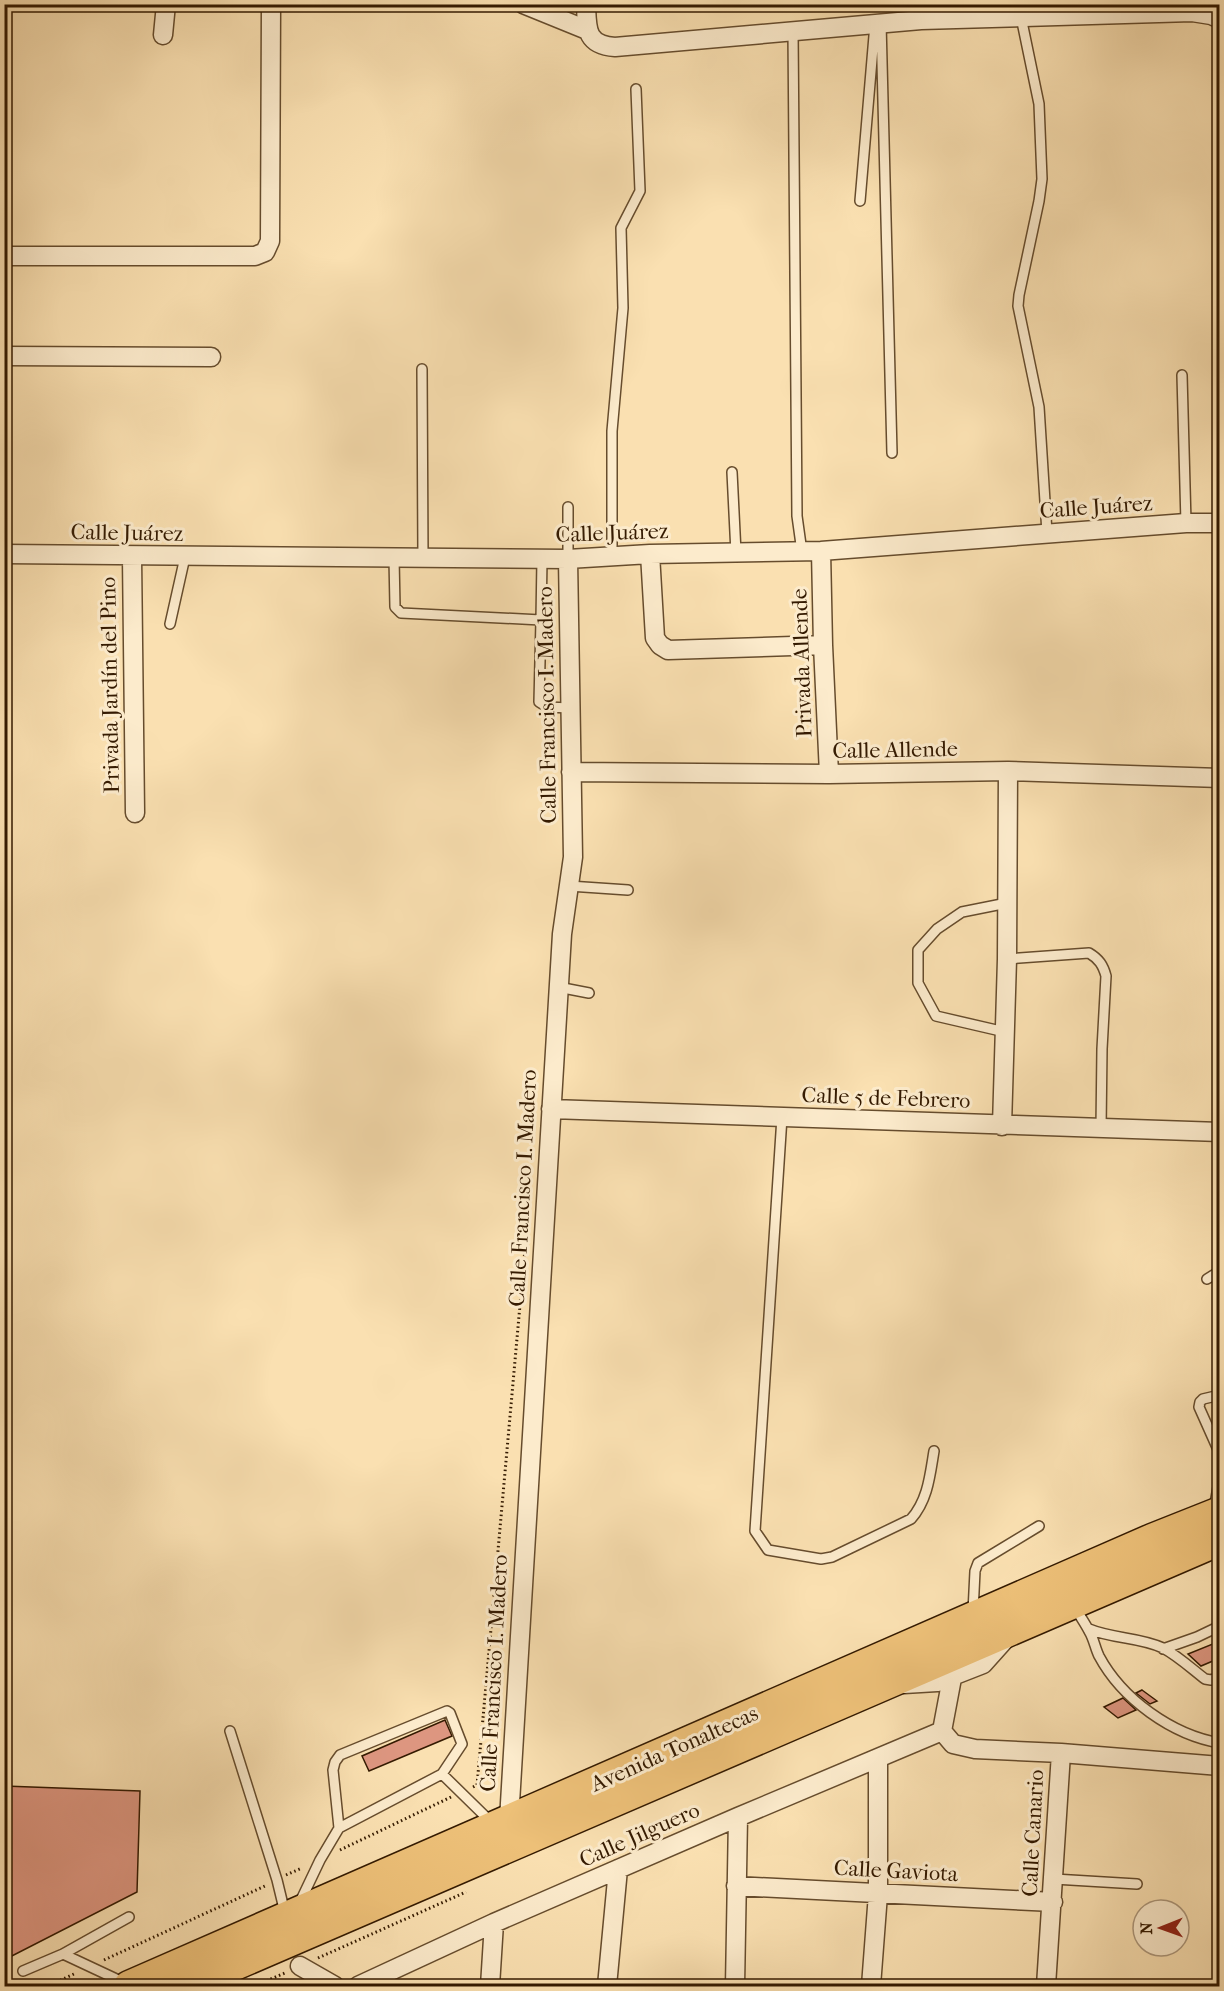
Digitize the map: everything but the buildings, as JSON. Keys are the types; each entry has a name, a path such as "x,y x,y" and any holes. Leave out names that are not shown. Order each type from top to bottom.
{"main road":[{"name":"Avenida Tonaltecas","path":"186,1986 1012,1631 1073,1603 1217,1522"},
{"name":"Avenida Tonaltecas","path":"130,1986 973,1618 1217,1522"}],"street":[{"path":"163,35 166,4"},
{"path":"4,256 255,256 265,252 270,241 271,4"},
{"path":"523,4 587,30 603,46 615,47 878,24 921,12 1020,17 1192,12 1220,19"},
{"path":"586,4 587,30"},
{"path":"4,356 211,357"},
{"name":"Calle Juárez","path":"4,554 132,557 568,559 650,554 821,551 1186,523 1220,523"},
{"name":"Privada Allende","path":"821,551 829,774"},
{"path":"650,554 655,638 668,650 823,645"},
{"name":"Privada Jardín del Pino","path":"132,557 135,813"},
{"name":"Calle Francisco I. Madero","path":"501,1823 558,987 562,934 573,857 568,559"},
{"path":"1002,1126 1007,959 1008,771"},
{"name":"Calle Allende","path":"571,772 829,774 1008,771 1220,778"},
{"name":"Calle 5 de Febrero","path":"551,1110 1220,1132"},
{"path":"887,1685 937,1682 984,1664 1012,1631"},
{"path":"942,1731 951,1678"},
{"name":"Calle Canario","path":"942,1731 953,1744 975,1749 1061,1753 1046,1986"},
{"name":"Calle Jilguero","path":"368,1984 494,1923 738,1816 942,1731"},
{"path":"1061,1753 1220,1766"},
{"path":"871,1986 878,1894 878,1759"},
{"path":"735,1986 738,1816"},
{"path":"607,1986 618,1869"},
{"name":"Calle Gaviota","path":"736,1886 1053,1902"},
{"path":"490,1986 494,1923"},
{"path":"300,1966 335,1986"}],"lane":[{"path":"1020,17 1039,104 1042,179 1018,306 1039,407 1047,533"},
{"path":"860,201 878,24"},
{"path":"878,24 892,453"},
{"path":"793,31 797,516 802,552"},
{"path":"612,556 612,431 623,308 621,228 640,191 636,89"},
{"path":"422,369 423,558"},
{"path":"1182,375 1186,523"},
{"path":"732,472 736,553"},
{"path":"568,507 568,559"},
{"path":"170,624 185,557"},
{"path":"394,558 395,607 400,613 541,620"},
{"path":"542,559 539,702 548,707 570,708"},
{"path":"568,885 628,890"},
{"path":"1005,1032 936,1016 918,983 918,950 937,929 962,912 1007,903"},
{"path":"1007,959 1089,953 1103,966 1106,976 1101,1128"},
{"path":"558,987 589,993"},
{"path":"782,1117 755,1531 768,1550 820,1559 832,1557 911,1518 920,1509 926,1496 934,1452"},
{"path":"1207,1279 1220,1271"},
{"path":"1220,1395 1203,1399 1199,1407 1220,1454"},
{"path":"1217,1522 1220,1476"},
{"path":"973,1618 975,1571 978,1563 1039,1526"},
{"path":"1073,1603 1089,1629 1099,1656 1128,1693 1143,1706 1179,1729 1204,1740 1220,1743"},
{"path":"1163,1648 1197,1637 1220,1626"},
{"path":"1089,1629 1104,1635 1163,1648 1205,1679 1220,1677"},
{"path":"290,1916 339,1828 442,1774 462,1744 450,1713 443,1711 340,1755 333,1770 339,1828"},
{"path":"230,1731 290,1916"},
{"path":"442,1774 501,1823"},
{"path":"1054,1879 1137,1884"},
{"path":"23,1971 63,1954 129,1917"},
{"path":"63,1954 130,1986"}],"path":[{"path":"48,1986 477,1785 525,1248"}]}
